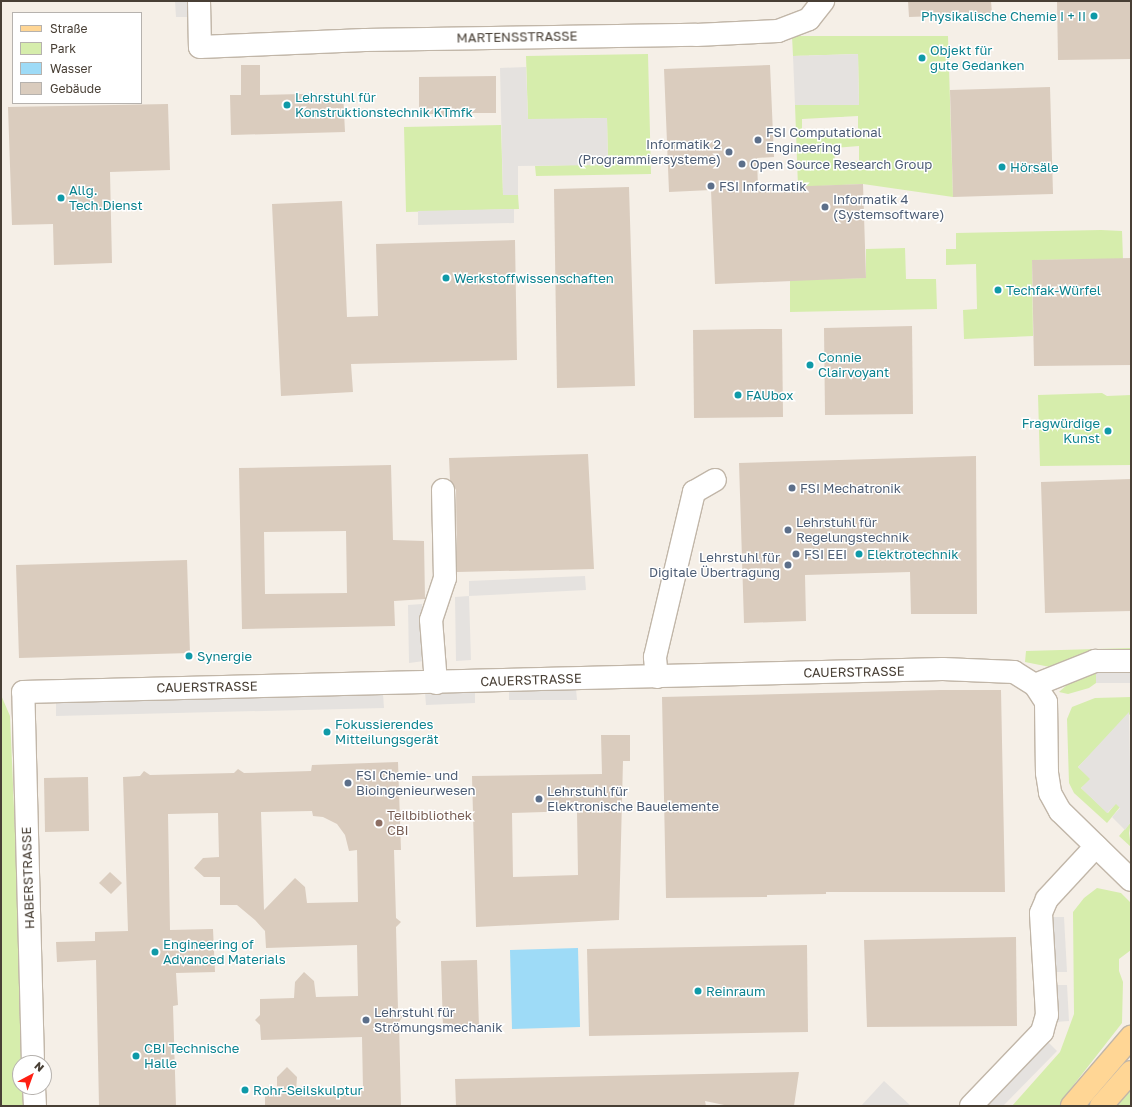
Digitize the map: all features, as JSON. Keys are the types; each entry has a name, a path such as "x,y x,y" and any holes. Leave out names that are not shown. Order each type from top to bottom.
{"main road":[{"path":"1072,1106 1131,1037"},
{"path":"1101,1106 1131,1072"}],"street":[{"name":"MARTENSSTRASSE","path":"199,1 200,47 365,40 688,35 778,31 809,19 823,1"},
{"path":"658,677 656,657 694,492 715,480"},
{"path":"436,683 431,620 445,578 443,490"},
{"path":"1034,685 1095,661 1131,661"},
{"name":"CAUERSTRASSE","path":"22,692 976,669 1014,672 1034,685 1046,702 1047,773 1050,793 1060,811 1131,880"},
{"name":"HABERSTRASSE","path":"22,692 34,1055"},
{"path":"971,1106 1042,1032 1046,1015 1041,913 1047,899 1096,846"},
{"path":"34,1095 35,1106"}],"green space":[{"path":"792,36 948,36 953,197 863,184 798,187 795,105 859,105 858,54 793,56","holes":["858,116 858,131 802,133 802,119","859,146 859,161 835,162 834,148"]},
{"path":"648,54 651,174 536,176 535,166 608,164 607,118 528,120 526,56"},
{"path":"501,125 503,195 518,195 519,209 406,212 404,127"},
{"path":"1101,230 1122,231 1123,259 1032,260 1033,336 964,339 963,310 977,309 976,264 946,265 946,249 956,249 956,233"},
{"path":"905,248 906,279 936,279 937,309 790,312 790,280 866,278 866,249"},
{"path":"1102,393 1107,396 1131,395 1131,465 1040,466 1038,395"},
{"path":"1131,648 1131,653 1077,656 1050,667 1025,662 1026,651"},
{"path":"1096,671 1096,683 1089,688 1068,694 1059,692 1068,684"},
{"path":"1,695 10,716 25,1055 12,1055 12,1095 27,1095 27,1106 1,1106"},
{"path":"1131,697 1131,713 1078,767 1091,779 1081,788 1108,813 1116,803 1120,807 1107,823 1074,793 1069,783 1067,719 1072,707 1095,698"},
{"path":"1131,822 1129,833 1131,847 1119,836"},
{"path":"1097,888 1121,893 1131,903 1131,950 1119,959 1119,971 1123,982 1122,1023 1065,1096 1069,1099 1064,1106 1012,1106 1060,1052 1074,1014 1073,912 1084,898"},
{"path":"1131,1090 1131,1106 1117,1106"}],"shaded area":[{"path":"175,1 190,1 190,17 176,17"},
{"path":"858,54 859,105 795,105 793,56"},
{"path":"526,67 528,119 607,118 608,165 518,166 518,195 503,195 500,68"},
{"path":"514,209 514,223 418,225 418,211"},
{"path":"585,576 586,590 469,596 469,581"},
{"path":"469,596 471,660 456,661 455,597"},
{"path":"422,604 424,661 409,663 408,605"},
{"path":"1096,671 1131,671 1131,683 1096,683"},
{"path":"509,689 576,689 577,700 509,700"},
{"path":"475,691 475,703 426,705 425,692"},
{"path":"383,694 384,708 56,716 56,702"},
{"path":"1129,712 1131,822 1125,830 1112,817 1120,808 1116,804 1107,813 1081,788 1090,779 1078,767"},
{"path":"1052,917 1064,917 1067,972 1055,972"},
{"path":"1053,985 1067,985 1069,1021 1055,1022"},
{"path":"1047,1041 1057,1051 1003,1106 984,1106"},
{"path":"884,1081 911,1106 861,1106"}],"water":[{"path":"578,948 580,1027 512,1029 510,950"}],"building":[{"path":"908,1 991,1 992,14 909,17"},
{"name":"Physikalische Chemie I + II","path":"1057,1 1131,1 1131,59 1058,60"},
{"name":"Lehrstuhl für Konstruktionstechnik KTmfk","path":"241,65 260,65 260,95 343,93 345,132 231,135 230,95 241,95"},
{"path":"770,65 774,157 757,158 758,188 863,184 866,278 715,284 711,190 669,192 664,69"},
{"path":"496,76 496,113 469,113 468,118 441,118 440,114 419,114 419,77"},
{"name":"Hörsäle","path":"1050,87 1053,194 953,197 950,90"},
{"name":"Allg. Tech.Dienst","path":"168,104 170,170 110,172 112,263 54,265 53,224 12,225 8,107"},
{"path":"629,187 635,386 557,388 554,189"},
{"name":"Werkstoffwissenschaften","path":"342,201 347,317 378,316 376,244 515,240 517,360 351,364 353,392 281,396 272,204"},
{"path":"1131,258 1131,365 1034,366 1032,260"},
{"name":"FAUbox","path":"912,326 913,414 825,415 824,328"},
{"name":"FAUbox","path":"782,329 783,417 694,418 693,330"},
{"path":"588,454 594,569 457,572 456,490 450,480 449,458"},
{"name":"Elektrotechnik","path":"976,456 977,614 911,614 910,572 805,575 806,621 744,623 739,463"},
{"path":"391,465 393,540 424,541 425,599 394,601 395,626 242,629 239,468","holes":["346,531 347,593 265,594 264,532"]},
{"path":"1131,479 1131,611 1045,613 1041,482"},
{"path":"187,560 190,653 19,658 16,565"},
{"path":"940,690 1001,690 1005,892 826,892 826,894 767,895 767,897 666,898 662,697"},
{"path":"601,735 630,735 630,761 623,761 619,920 476,927 472,776 602,774","holes":["577,811 578,875 513,877 512,813"]},
{"path":"398,762 401,850 394,850 396,918 401,922 396,927 398,1011 403,1016 399,1022 401,1106 265,1106 265,1093 277,1093 277,1077 287,1067 297,1077 296,1092 363,1090 362,1037 261,1040 260,1025 255,1020 260,1015 260,999 294,998 295,982 304,972 314,981 316,997 358,996 357,945 266,948 265,931 255,920 237,905 220,905 220,877 204,877 194,868 203,858 219,857 218,813 168,814 170,930 213,929 215,972 176,973 178,1005 173,1006 176,1106 99,1106 96,960 57,962 56,942 95,941 95,932 128,931 123,777 140,776 144,771 150,775 234,773 238,769 244,773 311,771 312,765","holes":["312,811 313,816 323,817 337,824 345,835 349,851 357,850 358,902 307,903 305,887 295,878 264,910 261,812"]},
{"path":"88,777 89,831 45,832 44,778"},
{"path":"110,872 122,883 111,894 99,883"},
{"path":"1016,937 1017,1026 867,1027 864,940"},
{"name":"Reinraum","path":"807,945 808,1032 589,1036 587,949"},
{"path":"477,960 479,1028 443,1029 441,961"},
{"path":"799,1072 794,1106 729,1106 705,1101 706,1106 456,1106 455,1079"}],"place":[{"name":"Physikalische Chemie I + II","path":"1094,16"},
{"name":"Objekt für gute Gedanken","path":"922,58"},
{"name":"Lehrstuhl für Konstruktionstechnik KTmfk","path":"287,105"},
{"name":"FSI Computational Engineering","path":"758,140"},
{"name":"Informatik 2 (Programmiersysteme)","path":"729,152"},
{"name":"Open Source Research Group","path":"742,164"},
{"name":"Hörsäle","path":"1002,167"},
{"name":"FSI Informatik","path":"711,186"},
{"name":"Allg. Tech.Dienst","path":"61,198"},
{"name":"Informatik 4 (Systemsoftware)","path":"825,207"},
{"name":"Werkstoffwissenschaften","path":"446,278"},
{"name":"Techfak-Würfel","path":"998,290"},
{"name":"Connie Clairvoyant","path":"810,365"},
{"name":"FAUbox","path":"738,395"},
{"name":"Fragwürdige Kunst","path":"1108,431"},
{"name":"FSI Mechatronik","path":"792,488"},
{"name":"Lehrstuhl für Regelungstechnik","path":"788,530"},
{"name":"FSI EEI","path":"796,554"},
{"name":"Elektrotechnik","path":"859,554"},
{"name":"Lehrstuhl für Digitale Übertragung","path":"788,565"},
{"name":"Synergie","path":"189,656"},
{"name":"Fokussierendes Mitteilungsgerät","path":"327,732"},
{"name":"FSI Chemie- und Bioingenieurwesen","path":"348,783"},
{"name":"Lehrstuhl für Elektronische Bauelemente","path":"539,799"},
{"name":"Teilbibliothek CBI","path":"379,823"},
{"name":"Engineering of Advanced Materials","path":"155,952"},
{"name":"Reinraum","path":"698,991"},
{"name":"Lehrstuhl für Strömungsmechanik","path":"366,1020"},
{"name":"CBI Technische Halle","path":"136,1056"},
{"name":"Rohr-Seilskulptur","path":"245,1090"}]}
